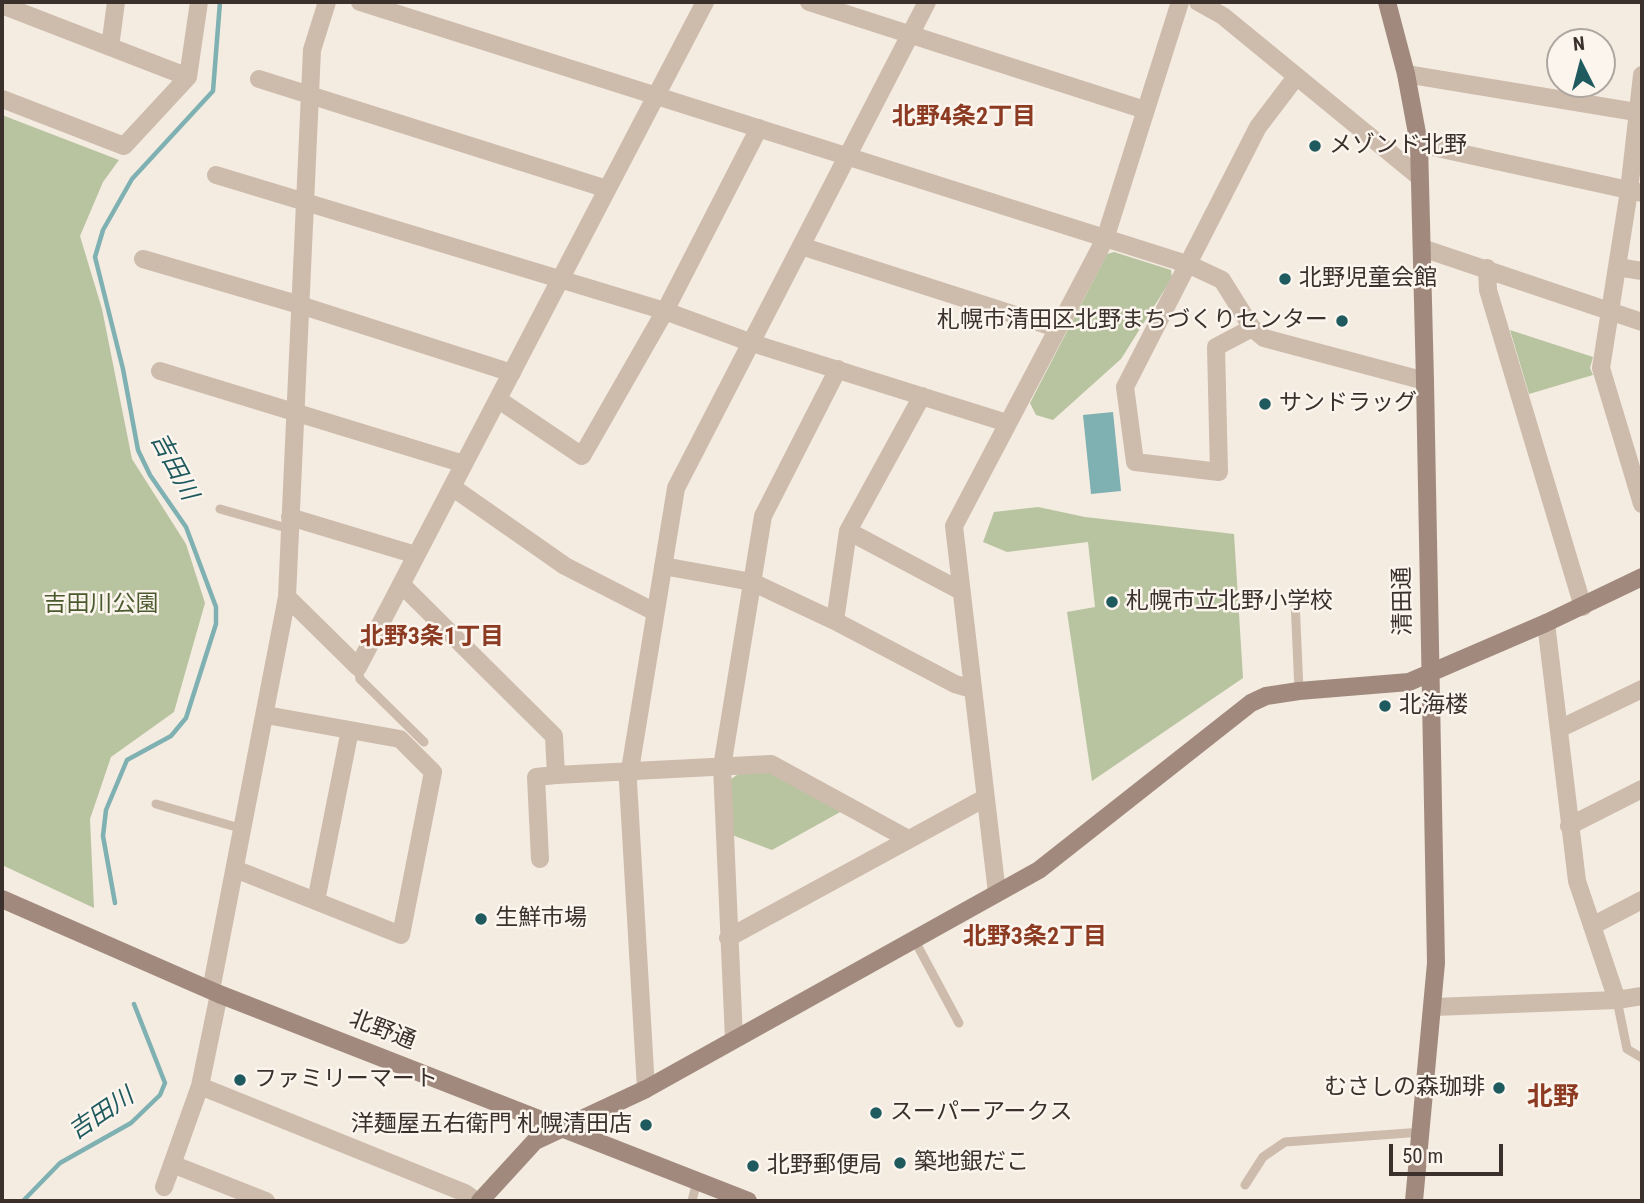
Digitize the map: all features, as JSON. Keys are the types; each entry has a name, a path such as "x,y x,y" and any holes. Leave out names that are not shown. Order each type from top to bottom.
{"street":[{"path":"110,47 116,2"},
{"path":"2,99 124,146 188,77 199,2"},
{"path":"164,1187 200,1086 235,869 287,597 312,50 327,2"},
{"path":"360,2 1190,265 1222,279 1252,328 1264,338 1425,381"},
{"path":"287,597 358,667 705,2"},
{"path":"646,1088 629,773 676,488 927,2"},
{"path":"997,893 954,526 1105,239 1180,2"},
{"path":"1198,2 1223,16 1418,175"},
{"name":"清田通","path":"1387,2 1406,74 1419,145 1425,381 1436,928 1434,1007 1413,1201"},
{"path":"819,3 1145,110"},
{"path":"2,5 36,10 110,47 188,77"},
{"path":"1406,74 1640,112"},
{"path":"1642,75 1636,192 1617,267 1601,368 1642,504"},
{"path":"1252,328 1216,347 1219,472 1135,462 1125,387 1258,128 1296,77"},
{"path":"259,79 607,189"},
{"path":"499,400 582,456 664,311 759,128"},
{"path":"1419,145 1636,192"},
{"path":"216,175 664,311 752,343 1007,423"},
{"path":"800,246 1056,328"},
{"path":"1422,248 1642,322"},
{"path":"143,259 300,305 512,373"},
{"path":"1617,267 1642,271"},
{"path":"1487,268 1488,290 1583,607"},
{"path":"734,1039 722,767 763,516 838,369"},
{"path":"160,371 464,464"},
{"path":"835,621 848,531 922,396"},
{"path":"452,487 565,566 655,612"},
{"path":"290,523 416,555"},
{"path":"848,531 961,591"},
{"path":"663,566 752,582 835,621 955,684 972,689"},
{"path":"200,1086 466,1193 478,1201 535,1141 646,1088 1039,870 1251,703 1266,696 1299,691 1409,682 1583,607 1642,577"},
{"path":"402,585 554,736 556,775"},
{"path":"1546,623 1577,881 1616,1000"},
{"path":"1559,729 1642,689"},
{"path":"235,869 401,935 433,772 400,739 266,715"},
{"path":"316,901 350,730"},
{"path":"540,859 536,777 556,775 771,764 908,839"},
{"path":"1569,826 1642,789"},
{"path":"728,938 985,798"},
{"name":"北野通","path":"2,899 215,992 748,1201"},
{"path":"1592,926 1642,900"},
{"path":"1434,1007 1616,1000 1642,996"},
{"path":"172,1164 266,1201"}],"lane":[{"path":"220,509 290,523"},
{"path":"1295,600 1299,691"},
{"path":"358,667 360,679 424,742"},
{"path":"156,804 243,829"},
{"path":"914,939 959,1023"},
{"path":"1616,1000 1627,1049 1642,1058"},
{"path":"1245,1185 1263,1157 1285,1142 1422,1132"},
{"path":"692,1201 697,1181"}],"green space":[{"name":"吉田川公園","path":"2,115 119,160 103,182 80,236 102,309 132,459 186,544 205,603 174,712 111,757 90,819 94,908 2,865"},
{"path":"1114,252 1171,270 1172,278 1121,359 1053,420 1036,415 1030,403 1107,254"},
{"path":"1510,330 1593,357 1590,368 1593,375 1529,394"},
{"path":"1038,507 1085,517 1234,534 1243,678 1092,781 1067,612 1095,607 1088,542 1007,552 983,542 994,512"},
{"path":"769,772 842,811 772,850 732,835 730,780 738,774"}],"water":[{"path":"1113,412 1121,491 1091,494 1083,415"}],"waterway":[{"name":"吉田川","path":"115,903 103,836 106,810 127,760 171,736 186,718 216,624 216,607 186,527 150,475 138,450 123,369 95,257 103,230 132,179 213,91 220,2"},
{"name":"吉田川","path":"23,1201 60,1163 131,1123 160,1095 165,1083 134,1004"}],"place":[{"name":"メゾンド北野","path":"1315,146"},
{"name":"北野児童会館","path":"1285,279"},
{"name":"札幌市清田区北野まちづくりセンター","path":"1342,321"},
{"name":"サンドラッグ","path":"1265,404"},
{"name":"札幌市立北野小学校","path":"1112,602"},
{"name":"北海楼","path":"1385,706"},
{"name":"生鮮市場","path":"481,919"},
{"name":"ファミリーマート","path":"240,1080"},
{"name":"むさしの森珈琲","path":"1499,1088"},
{"name":"スーパーアークス","path":"876,1113"},
{"name":"洋麺屋五右衛門 札幌清田店","path":"646,1125"},
{"name":"築地銀だこ","path":"900,1163"},
{"name":"北野郵便局","path":"753,1166"}],"district":[{"name":"北野4条2丁目","path":"964,118"},
{"name":"北野3条1丁目","path":"432,638"},
{"name":"北野3条2丁目","path":"1035,938"},
{"name":"北野","path":"1553,1098"}]}
